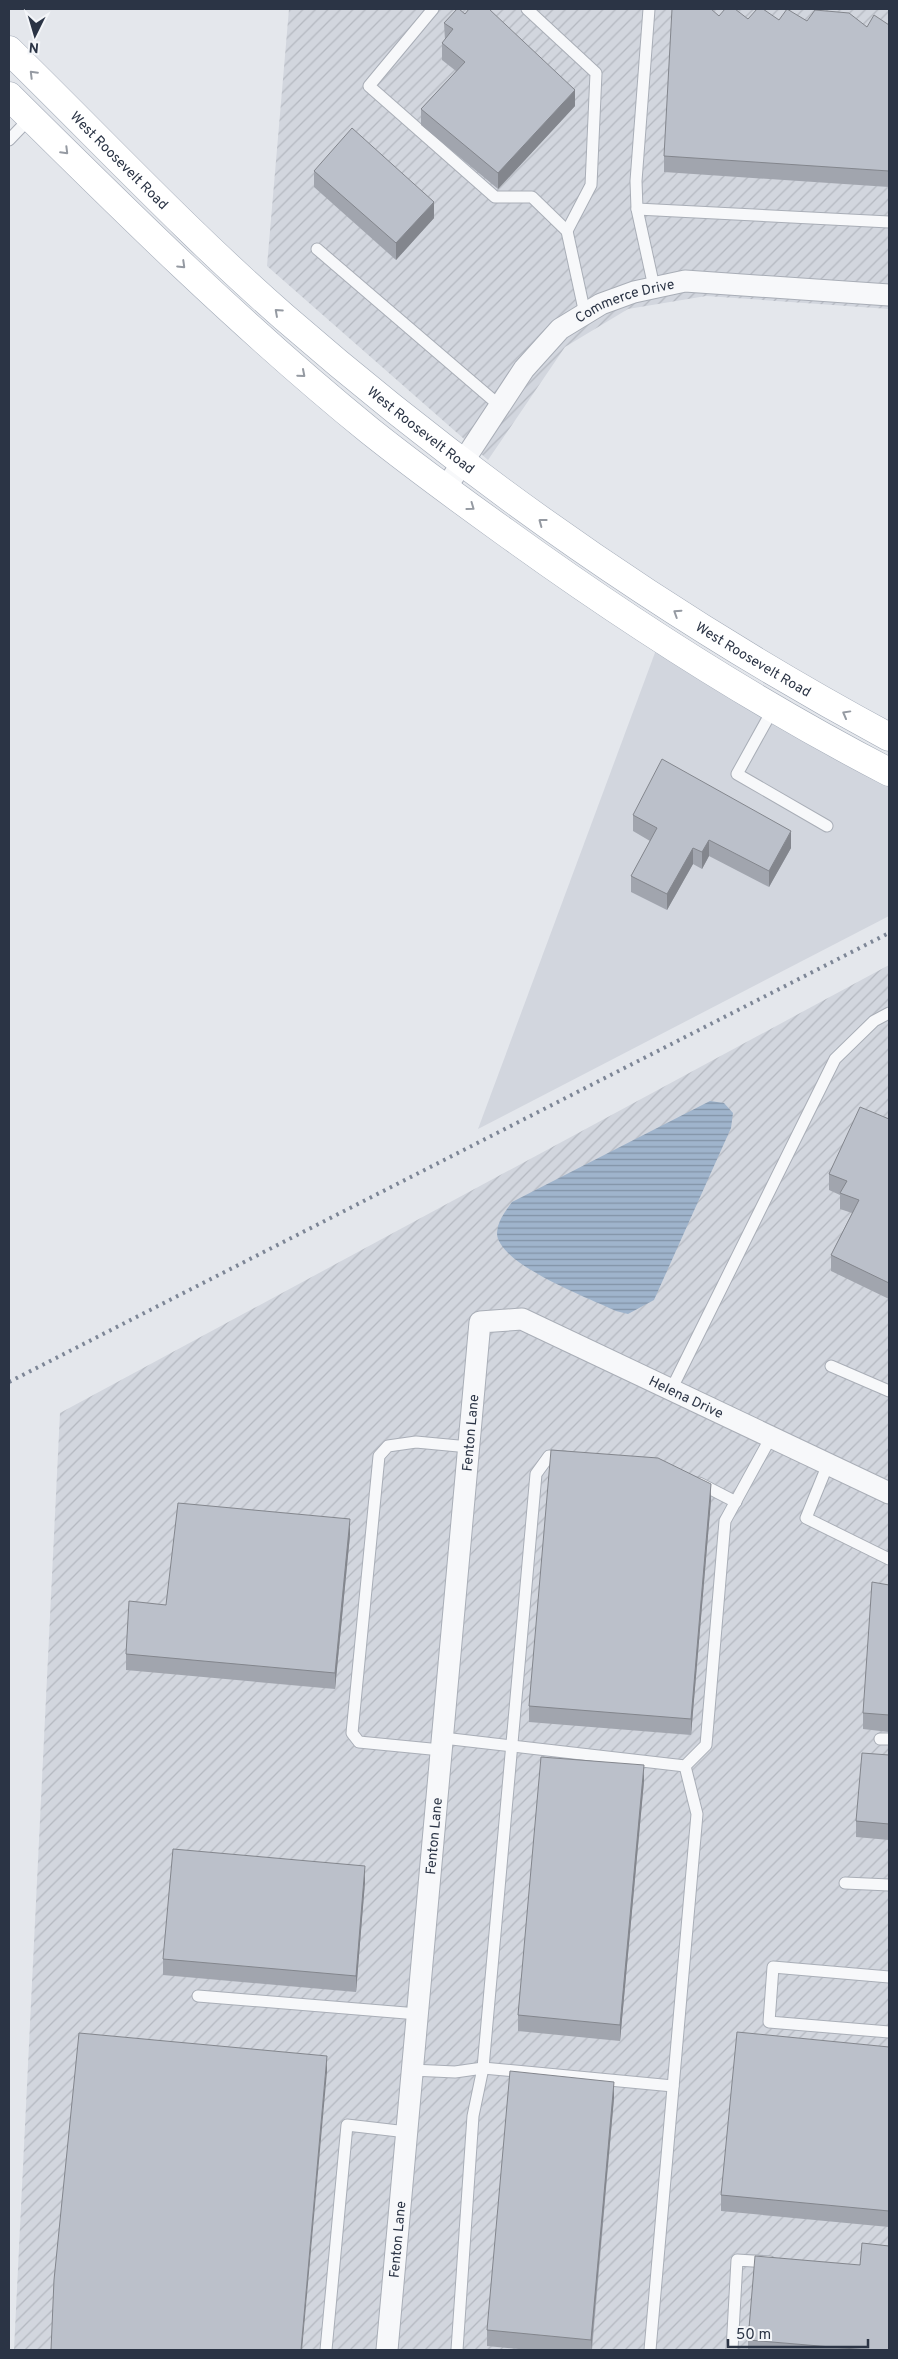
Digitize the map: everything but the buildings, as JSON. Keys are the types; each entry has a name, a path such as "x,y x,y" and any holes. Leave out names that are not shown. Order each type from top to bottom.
{"main road":[{"name":"West Roosevelt Road","path":"9,50 178,218 282,315 388,405 554,531 644,592 778,675 889,737"},
{"path":"9,96 186,268 266,342 371,431 445,488 624,616 773,709 889,772"}],"street":[{"name":"Commerce Drive","path":"445,488 524,369 560,329 601,304 654,287 685,281 889,295"},
{"name":"Helena Drive","path":"480,1322 522,1319 889,1493"},
{"name":"Fenton Lane","path":"387,2350 480,1322"}],"lane":[{"path":"433,9 369,86 495,197 532,197 567,231 584,314"},
{"path":"528,9 596,73 591,185 567,231"},
{"path":"649,9 636,181 636,210 654,287"},
{"path":"9,140 30,117"},
{"path":"636,210 889,222"},
{"path":"317,249 500,406"},
{"path":"773,709 737,774 827,826"},
{"path":"671,1390 836,1059 874,1021 889,1013"},
{"path":"831,1366 889,1391"},
{"path":"685,1766 706,1745 725,1521 771,1437"},
{"path":"469,1447 416,1442 388,1446 379,1456 352,1733 359,1742 511,1746 685,1766"},
{"path":"457,2350 473,2116 483,2068 536,1474 550,1456 578,1458"},
{"path":"828,1464 806,1518 889,1559"},
{"path":"687,1477 736,1502"},
{"path":"650,2350 697,1814 685,1766"},
{"path":"845,1883 889,1885"},
{"path":"889,1977 773,1967 769,2022 889,2032"},
{"path":"198,1996 418,2014"},
{"path":"412,2070 454,2072 483,2068 673,2086"},
{"path":"326,2350 347,2125 407,2132"},
{"path":"732,2350 737,2260 779,2262"}],"shaded area":[{"path":"289,9 889,9 889,309 706,296 628,309 565,347 488,460 267,266"},
{"path":"656,650 889,785 889,916 478,1129"},
{"path":"889,965 889,2350 14,2350 60,1413"}],"water":[{"path":"710,1101 724,1103 733,1113 731,1128 654,1300 628,1314 616,1311 547,1279 512,1257 501,1245 497,1233 499,1224 512,1202"}],"railway":[{"path":"9,1382 889,933"}]}
